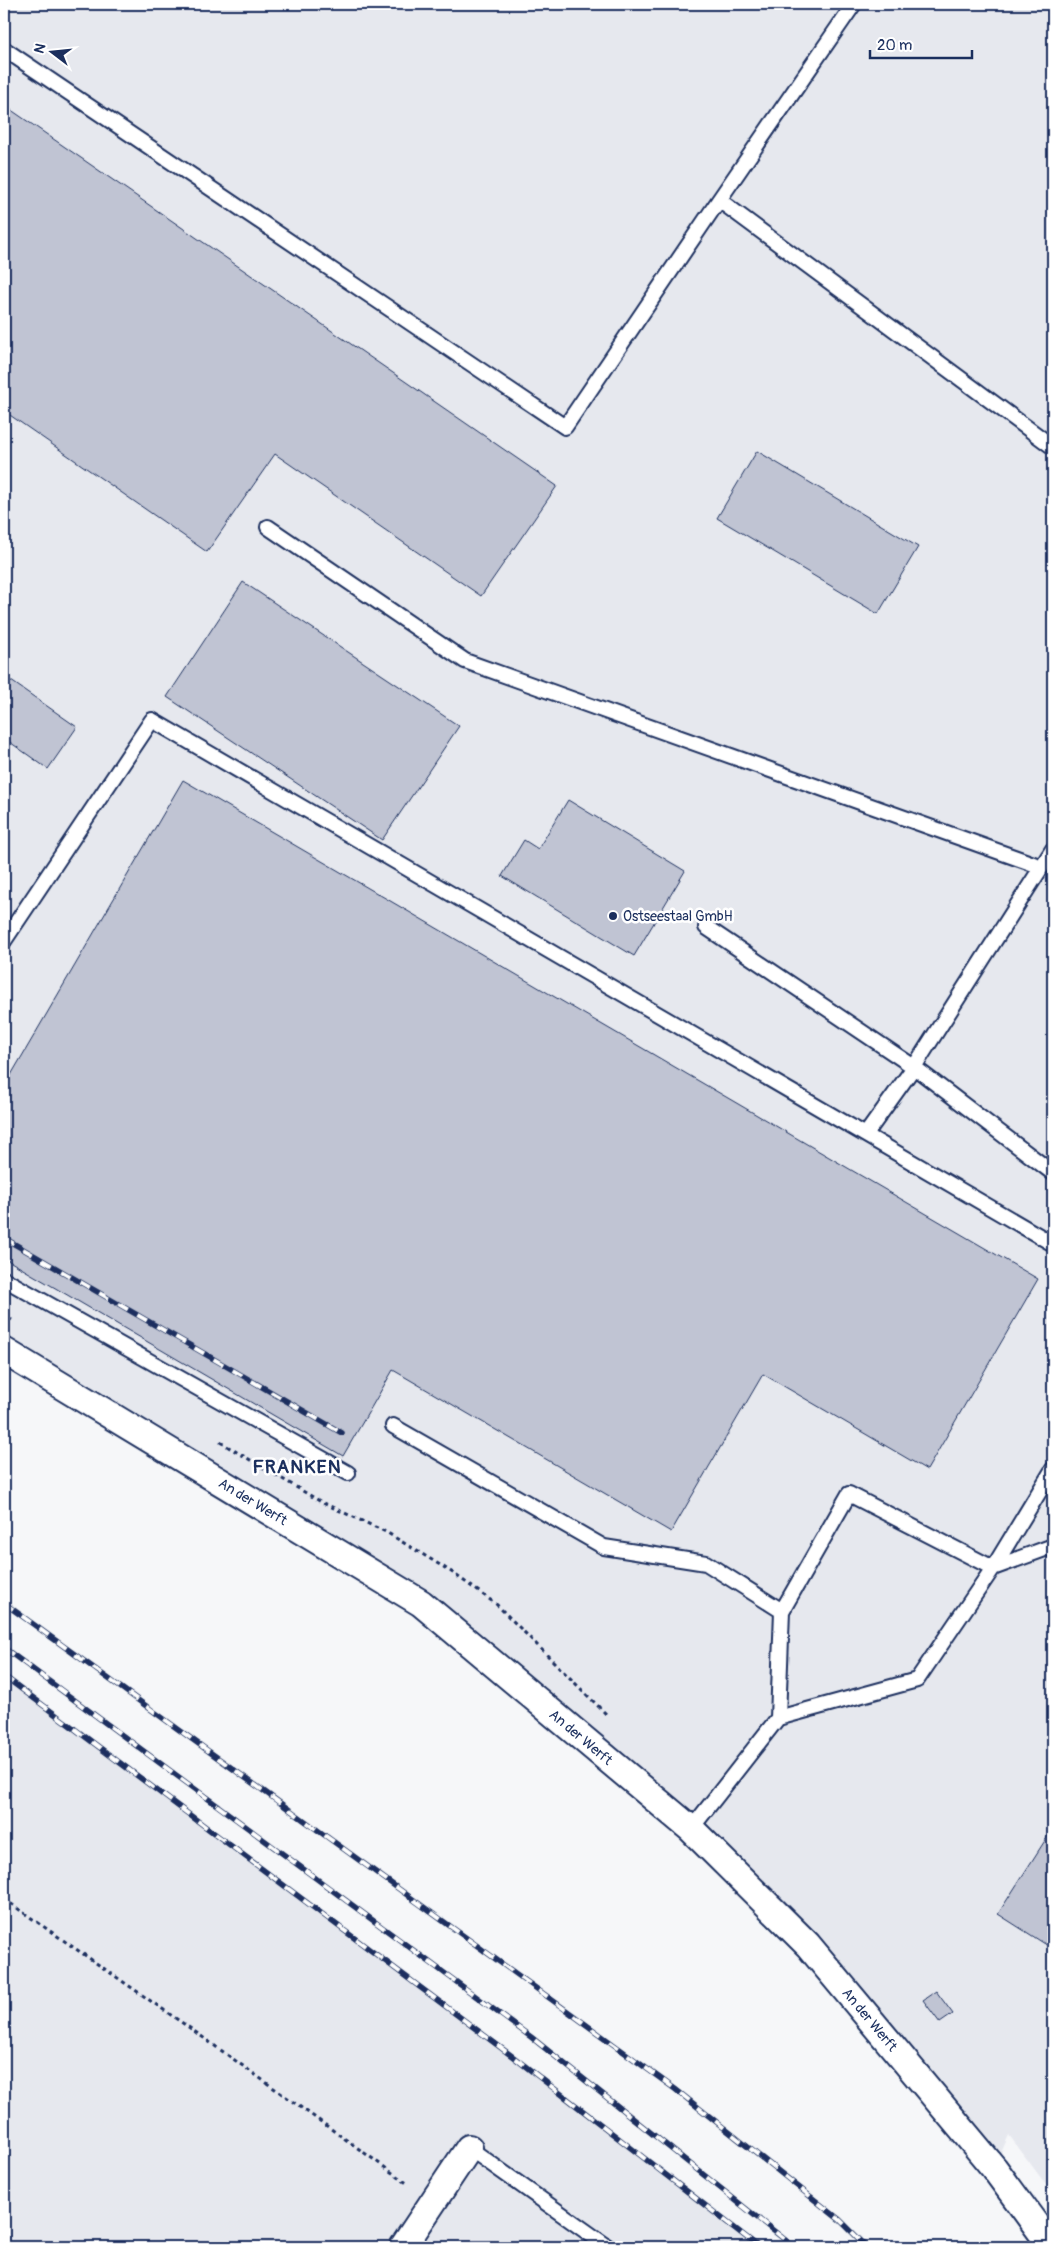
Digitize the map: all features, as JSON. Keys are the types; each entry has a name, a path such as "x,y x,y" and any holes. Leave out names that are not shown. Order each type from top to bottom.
{"street":[{"name":"An der Werft","path":"4,1351 421,1603 691,1829 808,1945 994,2168 1052,2247"},
{"path":"403,2247 469,2148"}],"lane":[{"path":"4,49 565,427 854,4"},
{"path":"719,200 1053,447"},
{"path":"268,527 465,661 1042,867"},
{"path":"4,941 152,720 1053,1244"},
{"path":"866,1134 914,1067 1053,849"},
{"path":"706,927 914,1067 1053,1173"},
{"path":"4,1279 348,1473"},
{"path":"393,1426 604,1547 706,1563 782,1611"},
{"path":"778,1718 917,1680 993,1568 1053,1469"},
{"path":"691,1829 778,1718 782,1611 849,1494 993,1568 1053,1546"},
{"path":"469,2148 608,2247"}],"path":[{"path":"4,1899 194,2031 434,2202"}],"shaded area":[{"path":"4,4 1053,4 1053,2194 1009,2135 994,2168 808,1945 421,1603 4,1351"},
{"path":"4,1676 516,2059 759,2247 4,2247"}],"building":[{"path":"4,105 557,486 481,596 275,454 207,552 4,411"},
{"path":"757,451 918,547 878,614 717,518"},
{"path":"243,582 459,726 382,840 167,697"},
{"path":"4,676 77,727 48,769 4,738"},
{"path":"183,780 1038,1279 927,1470 763,1374 671,1532 393,1370 343,1456 4,1258 4,1087"},
{"name":"Ostseestaal GmbH","path":"568,800 685,871 634,956 502,876 524,840 538,849"},
{"path":"1053,1828 1053,1949 998,1914"},
{"path":"936,1991 953,2014 940,2023 923,2000"}],"railway":[{"path":"4,1238 342,1433"},
{"path":"4,1603 675,2089 840,2220 867,2247"},
{"path":"4,1648 531,2037 794,2247"},
{"path":"4,1676 516,2059 759,2247"}],"place":[{"name":"Ostseestaal GmbH","path":"613,916"}],"district":[{"name":"FRANKEN","path":"297,1467"}]}
